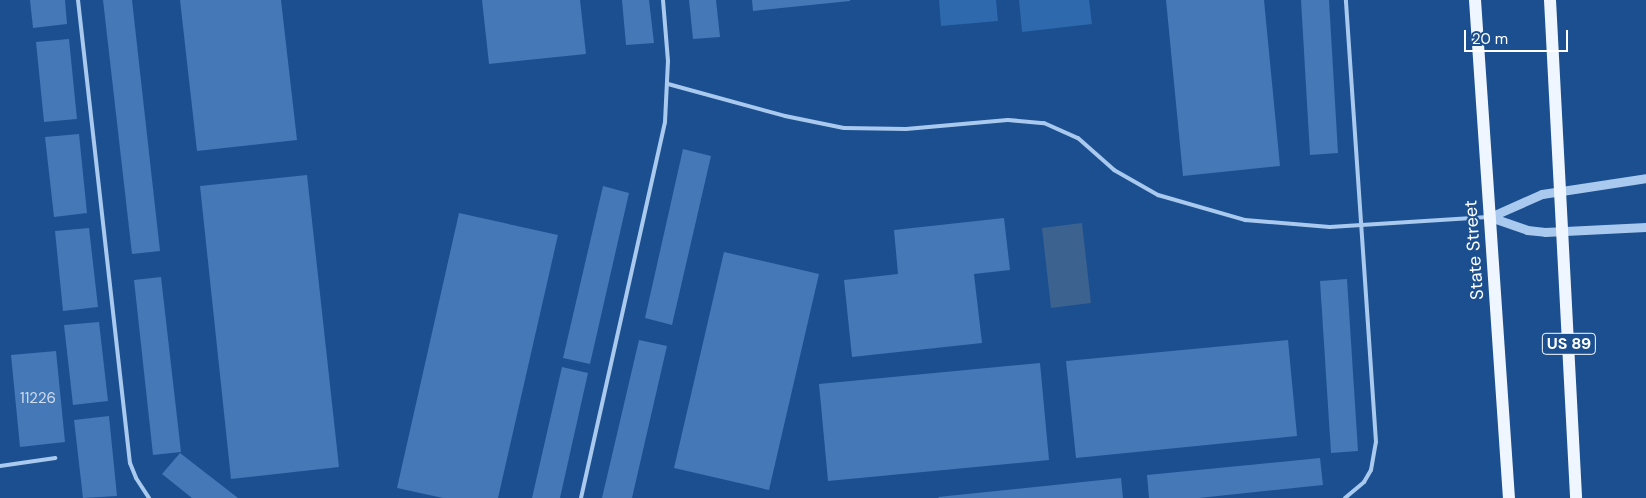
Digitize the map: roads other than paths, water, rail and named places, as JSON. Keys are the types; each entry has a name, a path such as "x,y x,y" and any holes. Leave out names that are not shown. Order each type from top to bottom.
{"main road":[{"name":"State Street","path":"1475,0 1509,498"},
{"name":"US 89","path":"1550,0 1564,232 1576,498"}],"street":[{"path":"1490,217 1524,200 1561,190 1646,178"},
{"path":"1490,217 1526,230 1564,232 1646,227"}],"lane":[{"path":"78,0 130,463 136,478 149,498"},
{"path":"581,498 660,151 668,84 663,0"},
{"path":"1345,498 1364,482 1375,456 1346,0"},
{"path":"668,84 785,116 844,128 906,129 1008,120 1044,123 1078,138 1134,183 1183,205 1245,220 1281,225 1361,225 1490,217"},
{"path":"0,466 55,458"}]}
